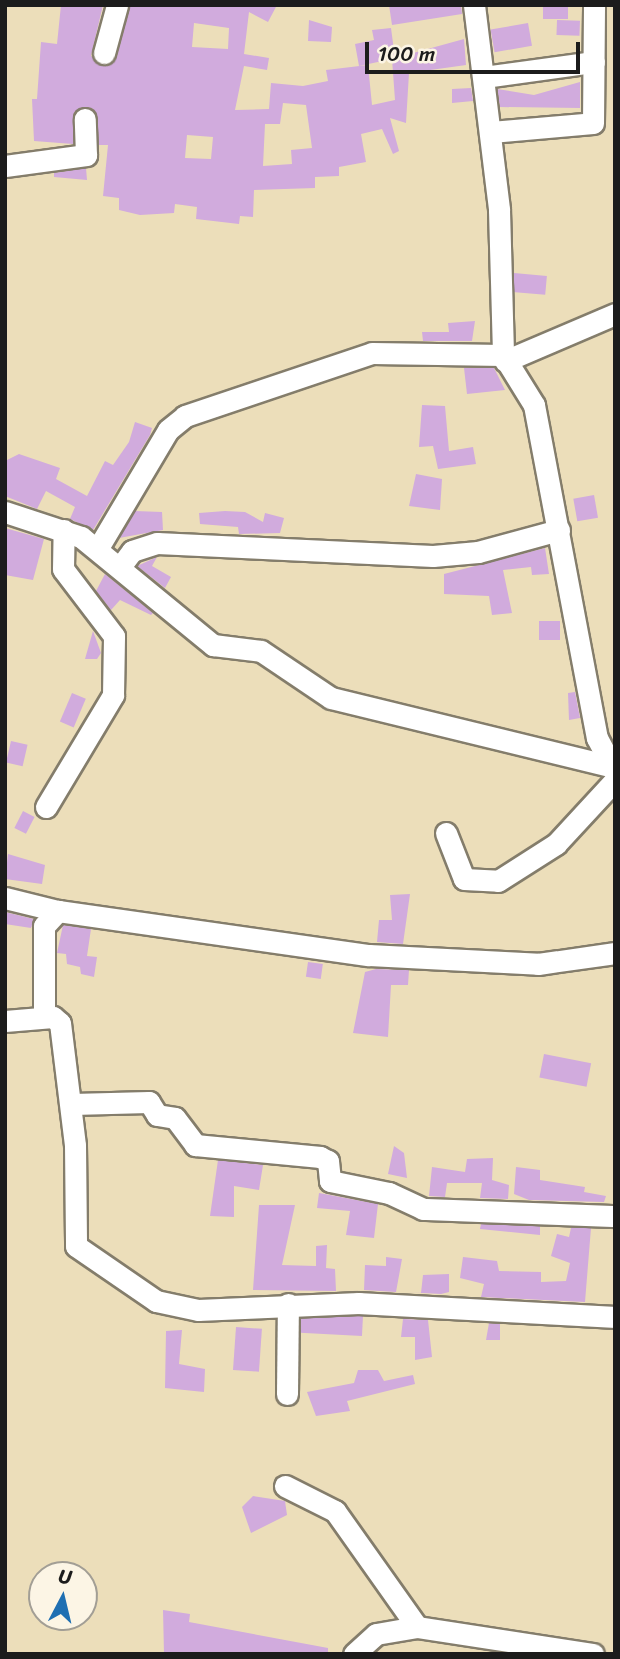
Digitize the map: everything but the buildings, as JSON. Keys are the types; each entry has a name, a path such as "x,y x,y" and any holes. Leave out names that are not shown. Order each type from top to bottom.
{"street":[{"path":"104,53 117,5"},
{"path":"474,5 491,132 504,358 534,405 597,738 613,773"},
{"path":"491,132 590,125 594,5"},
{"path":"484,77 594,62"},
{"path":"5,166 16,159 86,155 86,119"},
{"path":"98,548 168,430 185,416 372,353 504,358 615,314"},
{"path":"5,512 64,530 98,548 213,645 261,652 331,698 613,773"},
{"path":"46,807 113,695 114,636 63,569 64,530"},
{"path":"120,567 132,551 157,543 433,556 478,552 559,530"},
{"path":"446,833 464,879 498,880 555,844 613,773"},
{"path":"5,898 58,911 369,955 538,964 615,953"},
{"path":"44,1017 44,926 58,911"},
{"path":"5,1021 44,1017 60,1023 72,1104 78,1251 177,1308 288,1304 615,1317"},
{"path":"72,1104 149,1102 157,1115 177,1120 195,1145 320,1157 328,1161 330,1181 389,1193 423,1209 615,1216"},
{"path":"287,1394 288,1304"},
{"path":"285,1486 335,1511 417,1627"},
{"path":"355,1654 376,1634 417,1627 593,1654"}]}
